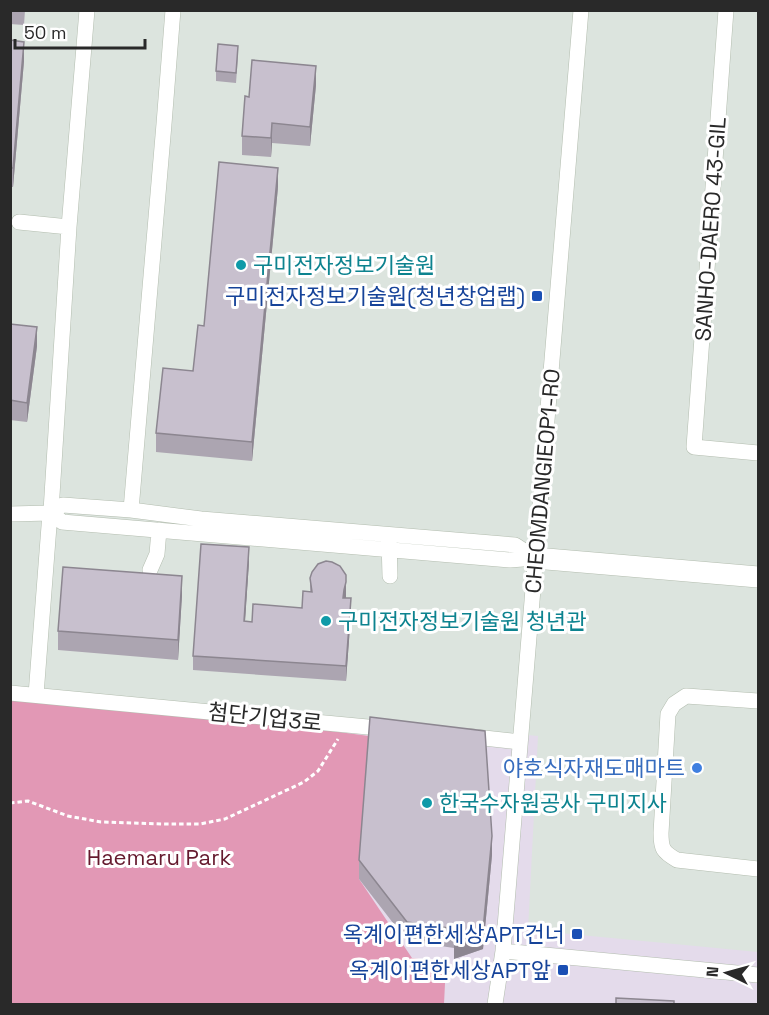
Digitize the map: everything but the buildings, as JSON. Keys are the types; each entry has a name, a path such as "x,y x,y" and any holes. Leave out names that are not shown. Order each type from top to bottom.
{"street":[{"path":"36,695 51,512 69,227 87,10"},
{"path":"131,510 172,10"},
{"name":"CHEOMDANGIEOP1-RO","path":"503,951 581,10"},
{"name":"SANHO-DAERO 43-GIL","path":"726,10 694,447 759,453"},
{"path":"19,222 69,227"},
{"path":"10,514 51,512 63,505 131,510 389,542 510,560 535,558 759,577"},
{"path":"51,512 62,522 159,530 389,542"},
{"path":"150,570 157,554 159,530"},
{"path":"389,542 390,576"},
{"name":"첨단기업3로","path":"10,693 405,730"},
{"path":"759,701 686,696 674,704 668,714 661,846 667,854 677,860 759,869"},
{"path":"451,735 520,742"},
{"path":"503,951 759,975"},
{"path":"495,1005 503,951"},
{"path":"503,951 506,1005"}],"path":[{"path":"10,803 28,801 68,816 101,822 190,824 225,819 304,782 318,771 347,725"}],"shaded area":[{"path":"10,11 758,11 758,952 528,930 538,736 11,686"}],"green space":[{"name":"Haemaru Park","path":"11,694 180,711 369,736 359,879 412,958 446,963 444,1004 11,1004"}],"place":[{"name":"구미전자정보기술원","path":"241,265"},
{"name":"구미전자정보기술원(청년창업랩)","path":"537,296"},
{"name":"구미전자정보기술원 청년관","path":"326,621"},
{"name":"야호식자재도매마트","path":"697,768"},
{"name":"한국수자원공사 구미지사","path":"427,803"},
{"name":"옥계이편한세상APT건너","path":"577,934"},
{"name":"옥계이편한세상APT앞","path":"563,970"}]}
